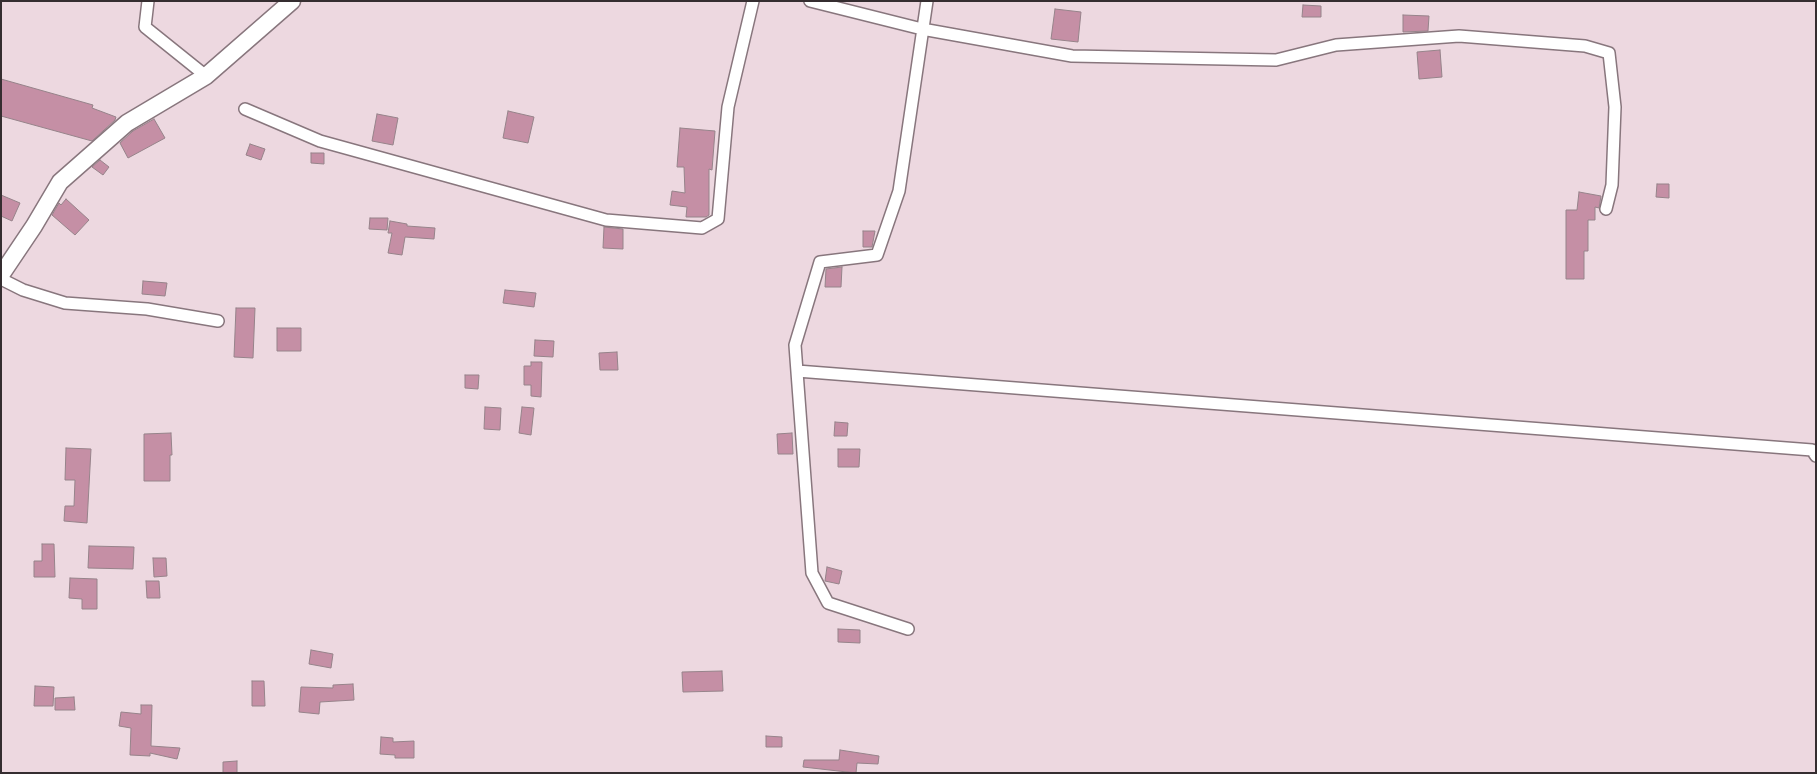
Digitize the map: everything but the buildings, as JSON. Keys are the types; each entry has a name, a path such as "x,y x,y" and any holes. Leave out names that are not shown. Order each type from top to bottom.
{"main road":[{"path":"1,275 34,226 60,182 127,123 206,76 292,1"}],"street":[{"path":"148,1 145,27 206,76"},
{"path":"245,109 320,141 606,220 702,228 718,219 728,108 753,1"},
{"path":"810,1 922,29 1072,56 1276,60 1336,45 1459,36 1585,46 1608,52 1615,108 1612,185 1606,209"},
{"path":"908,628 828,603 812,573 795,345 820,262 878,255 899,190 927,1"},
{"path":"1,279 23,290 65,303 147,309 218,321"},
{"path":"797,371 1812,450 1816,456"}]}
